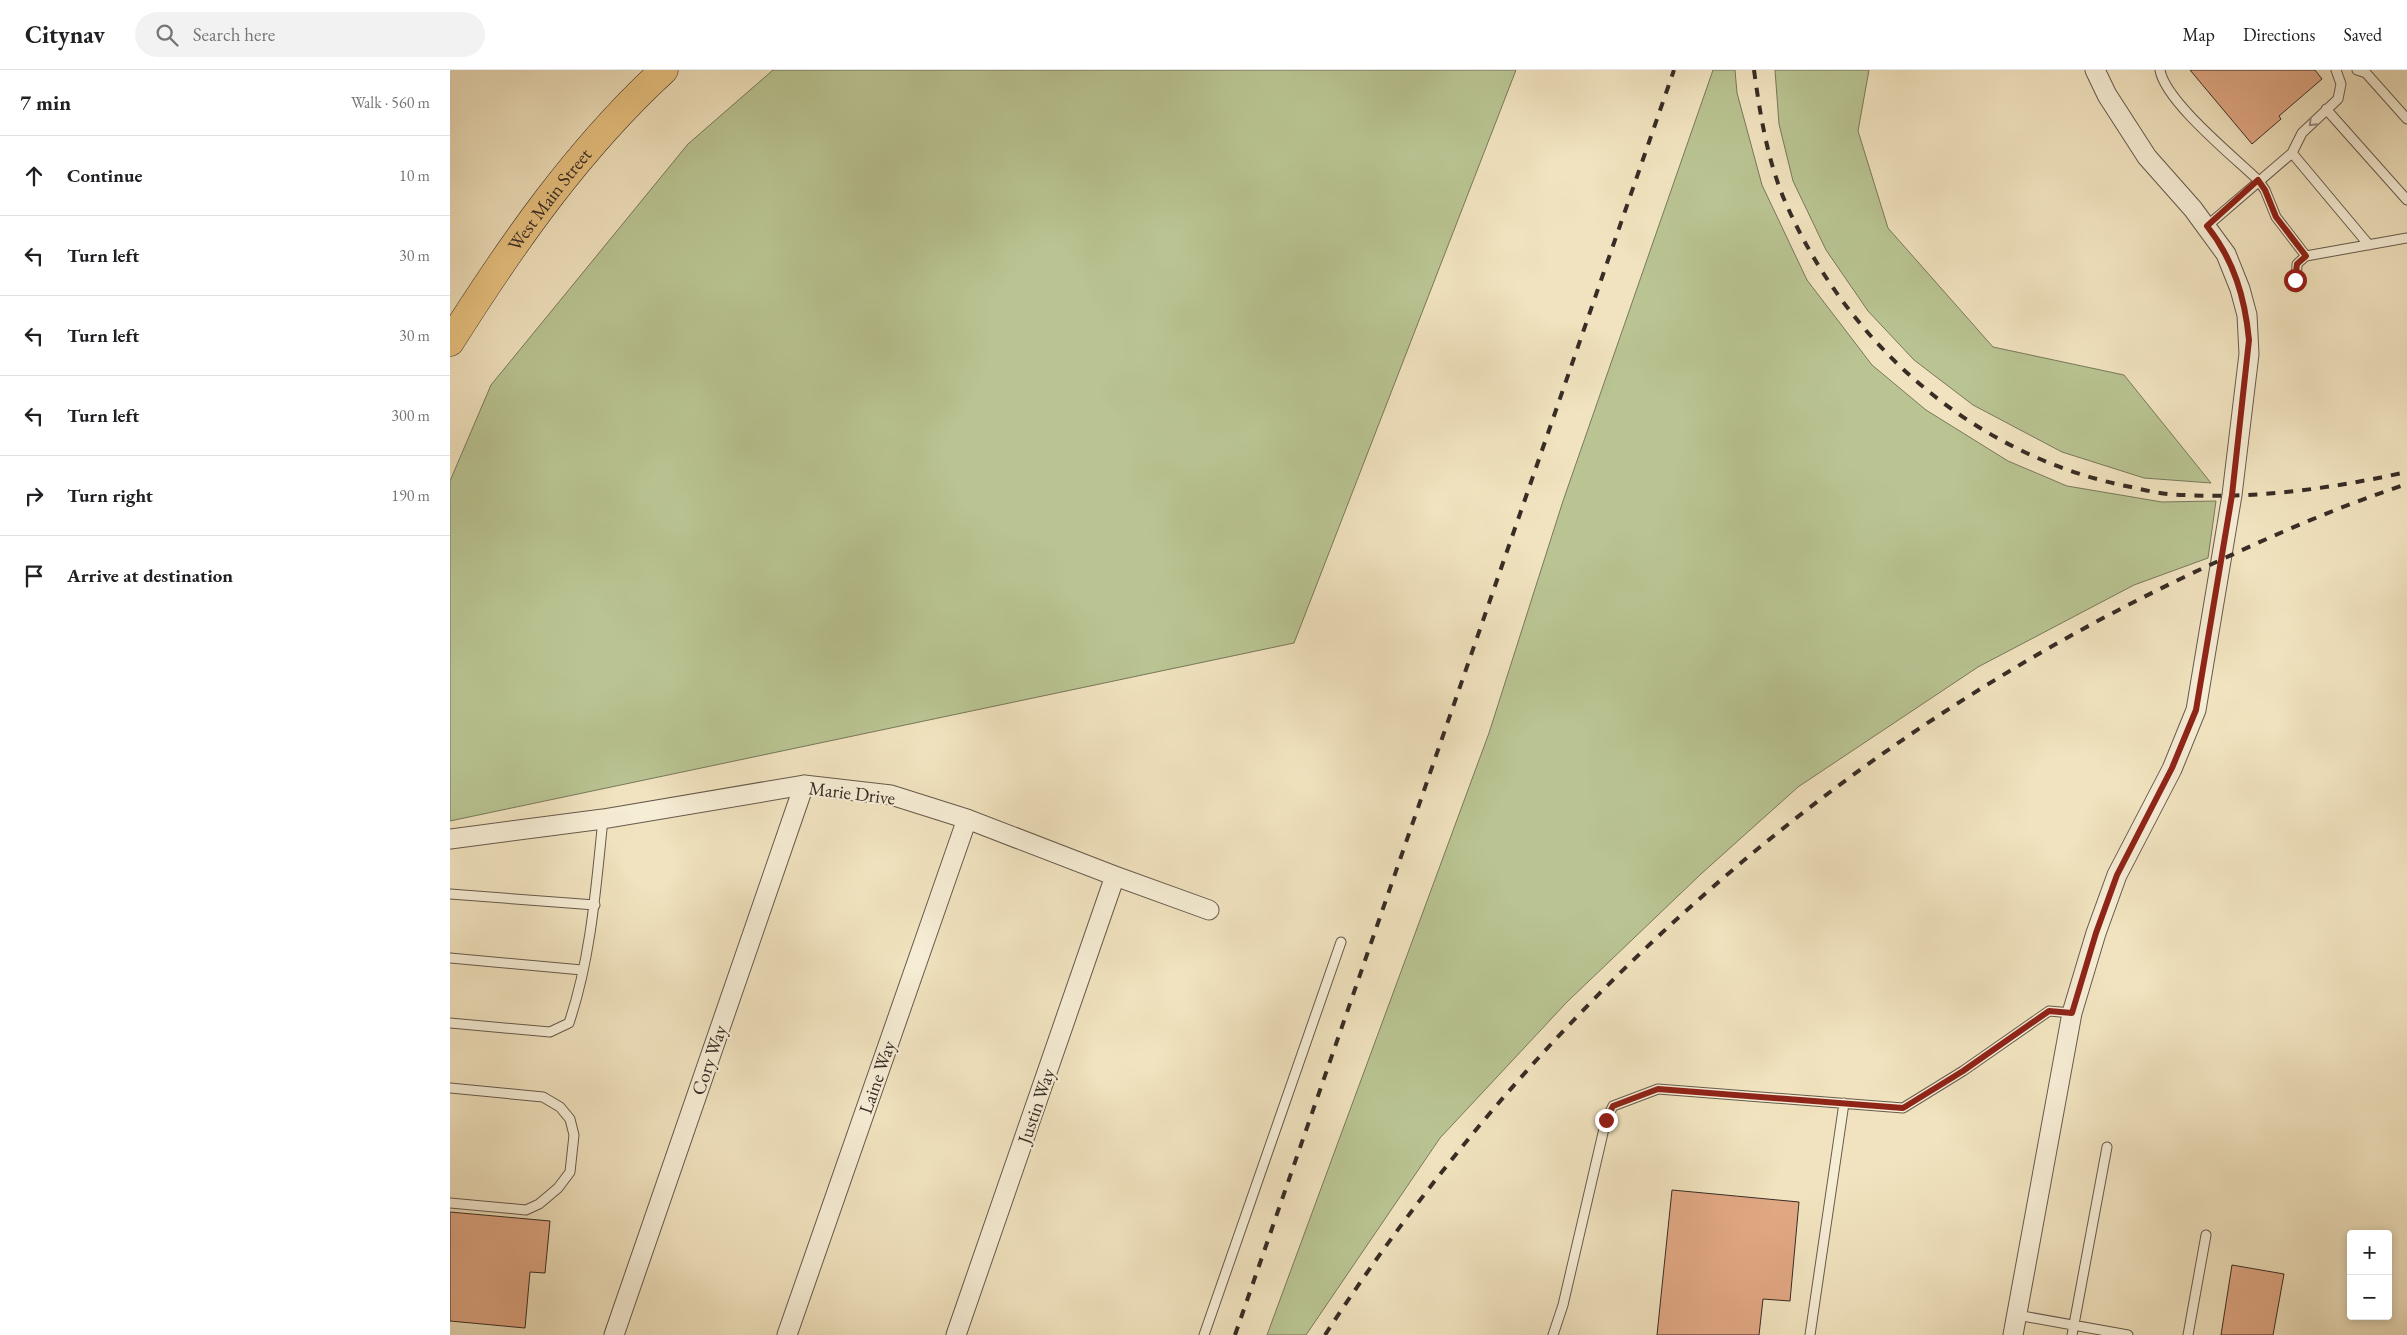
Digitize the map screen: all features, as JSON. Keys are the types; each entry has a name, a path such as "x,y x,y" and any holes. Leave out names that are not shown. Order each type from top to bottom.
{"main road":[{"name":"West Main Street","path":"450,342 480,293 530,220 574,165 656,73"}],"street":[{"path":"2013,1335 2072,1013 2096,933 2117,875 2172,768 2196,710 2223,559 2249,340 2247,315 2234,270 2226,254 2207,226 2147,157 2107,95 2096,70"},
{"name":"Marie Drive","path":"450,839 603,819 804,786 891,796 967,819 1209,910"},
{"name":"Cory Way","path":"614,1335 804,786"},
{"name":"Laine Way","path":"787,1335 967,819"},
{"name":"Justin Way","path":"956,1335 1115,876"}],"lane":[{"path":"2160,70 2161,76 2182,105 2258,180 2265,190 2276,217 2306,256"},
{"path":"2207,226 2258,180 2292,153 2302,133 2338,98 2341,84 2337,71 2351,70"},
{"path":"2356,70 2366,73 2407,119"},
{"path":"2326,109 2407,200"},
{"path":"2292,153 2369,245"},
{"path":"2296,287 2297,264 2306,256 2407,238"},
{"path":"450,1023 550,1032 569,1023 577,1000 594,905 603,819"},
{"path":"450,894 594,905"},
{"path":"1204,1335 1341,942"},
{"path":"450,958 582,970"},
{"path":"1554,1335 1563,1305 1606,1120 1613,1106 1658,1089 1903,1108 1963,1071 2049,1011 2072,1013"},
{"path":"450,1088 543,1097 560,1106 570,1119 574,1135 570,1172 558,1188 539,1204 526,1210 450,1203"},
{"path":"1810,1335 1844,1104"},
{"path":"2073,1330 2107,1147"},
{"path":"2188,1335 2206,1235"},
{"path":"2017,1315 2073,1330 2128,1335"}],"green space":[{"path":"773,70 1516,70 1294,643 450,821 450,481 491,385 688,144"},
{"path":"1713,70 1735,70 1737,93 1762,185 1807,280 1872,365 1926,410 2008,461 2067,486 2162,502 2216,501 2208,558 2134,585 1978,667 1798,787 1701,874 1567,1002 1440,1138 1306,1335 1267,1335 1489,733 1563,501"},
{"path":"1775,70 1869,70 1858,131 1888,228 1993,347 2124,375 2211,483 2144,478 2062,452 1973,405 1914,360 1868,311 1826,250 1793,181 1779,124"}],"building":[{"path":"2190,70 2315,70 2322,79 2279,116 2281,119 2252,144"},
{"path":"1672,1190 1799,1202 1790,1301 1763,1299 1759,1335 1657,1335"},
{"path":"450,1212 550,1221 545,1273 530,1272 525,1328 450,1321"},
{"path":"2232,1265 2284,1274 2273,1335 2221,1335"}],"railway":[{"path":"1235,1335 1674,70"},
{"path":"1754,70 1773,168 1784,199 1810,252 1842,301 1880,346 1922,386 1969,421 2020,450 2074,472 2137,488 2170,494 2211,496 2268,494 2351,483 2407,472"},
{"path":"1325,1335 1411,1212 1505,1096 1605,988 1713,886 1828,793 1950,708 2078,632 2212,564 2260,542 2333,511 2407,484"}],"route":[{"path":"1606,1120 1613,1106 1658,1089 1903,1108 1963,1071 2049,1011 2072,1013 2096,933 2117,875 2172,768 2196,710 2223,559 2249,354 2247,315 2234,270 2226,254 2207,226 2258,180 2265,190 2276,217 2306,256 2297,264 2295,280"}]}
